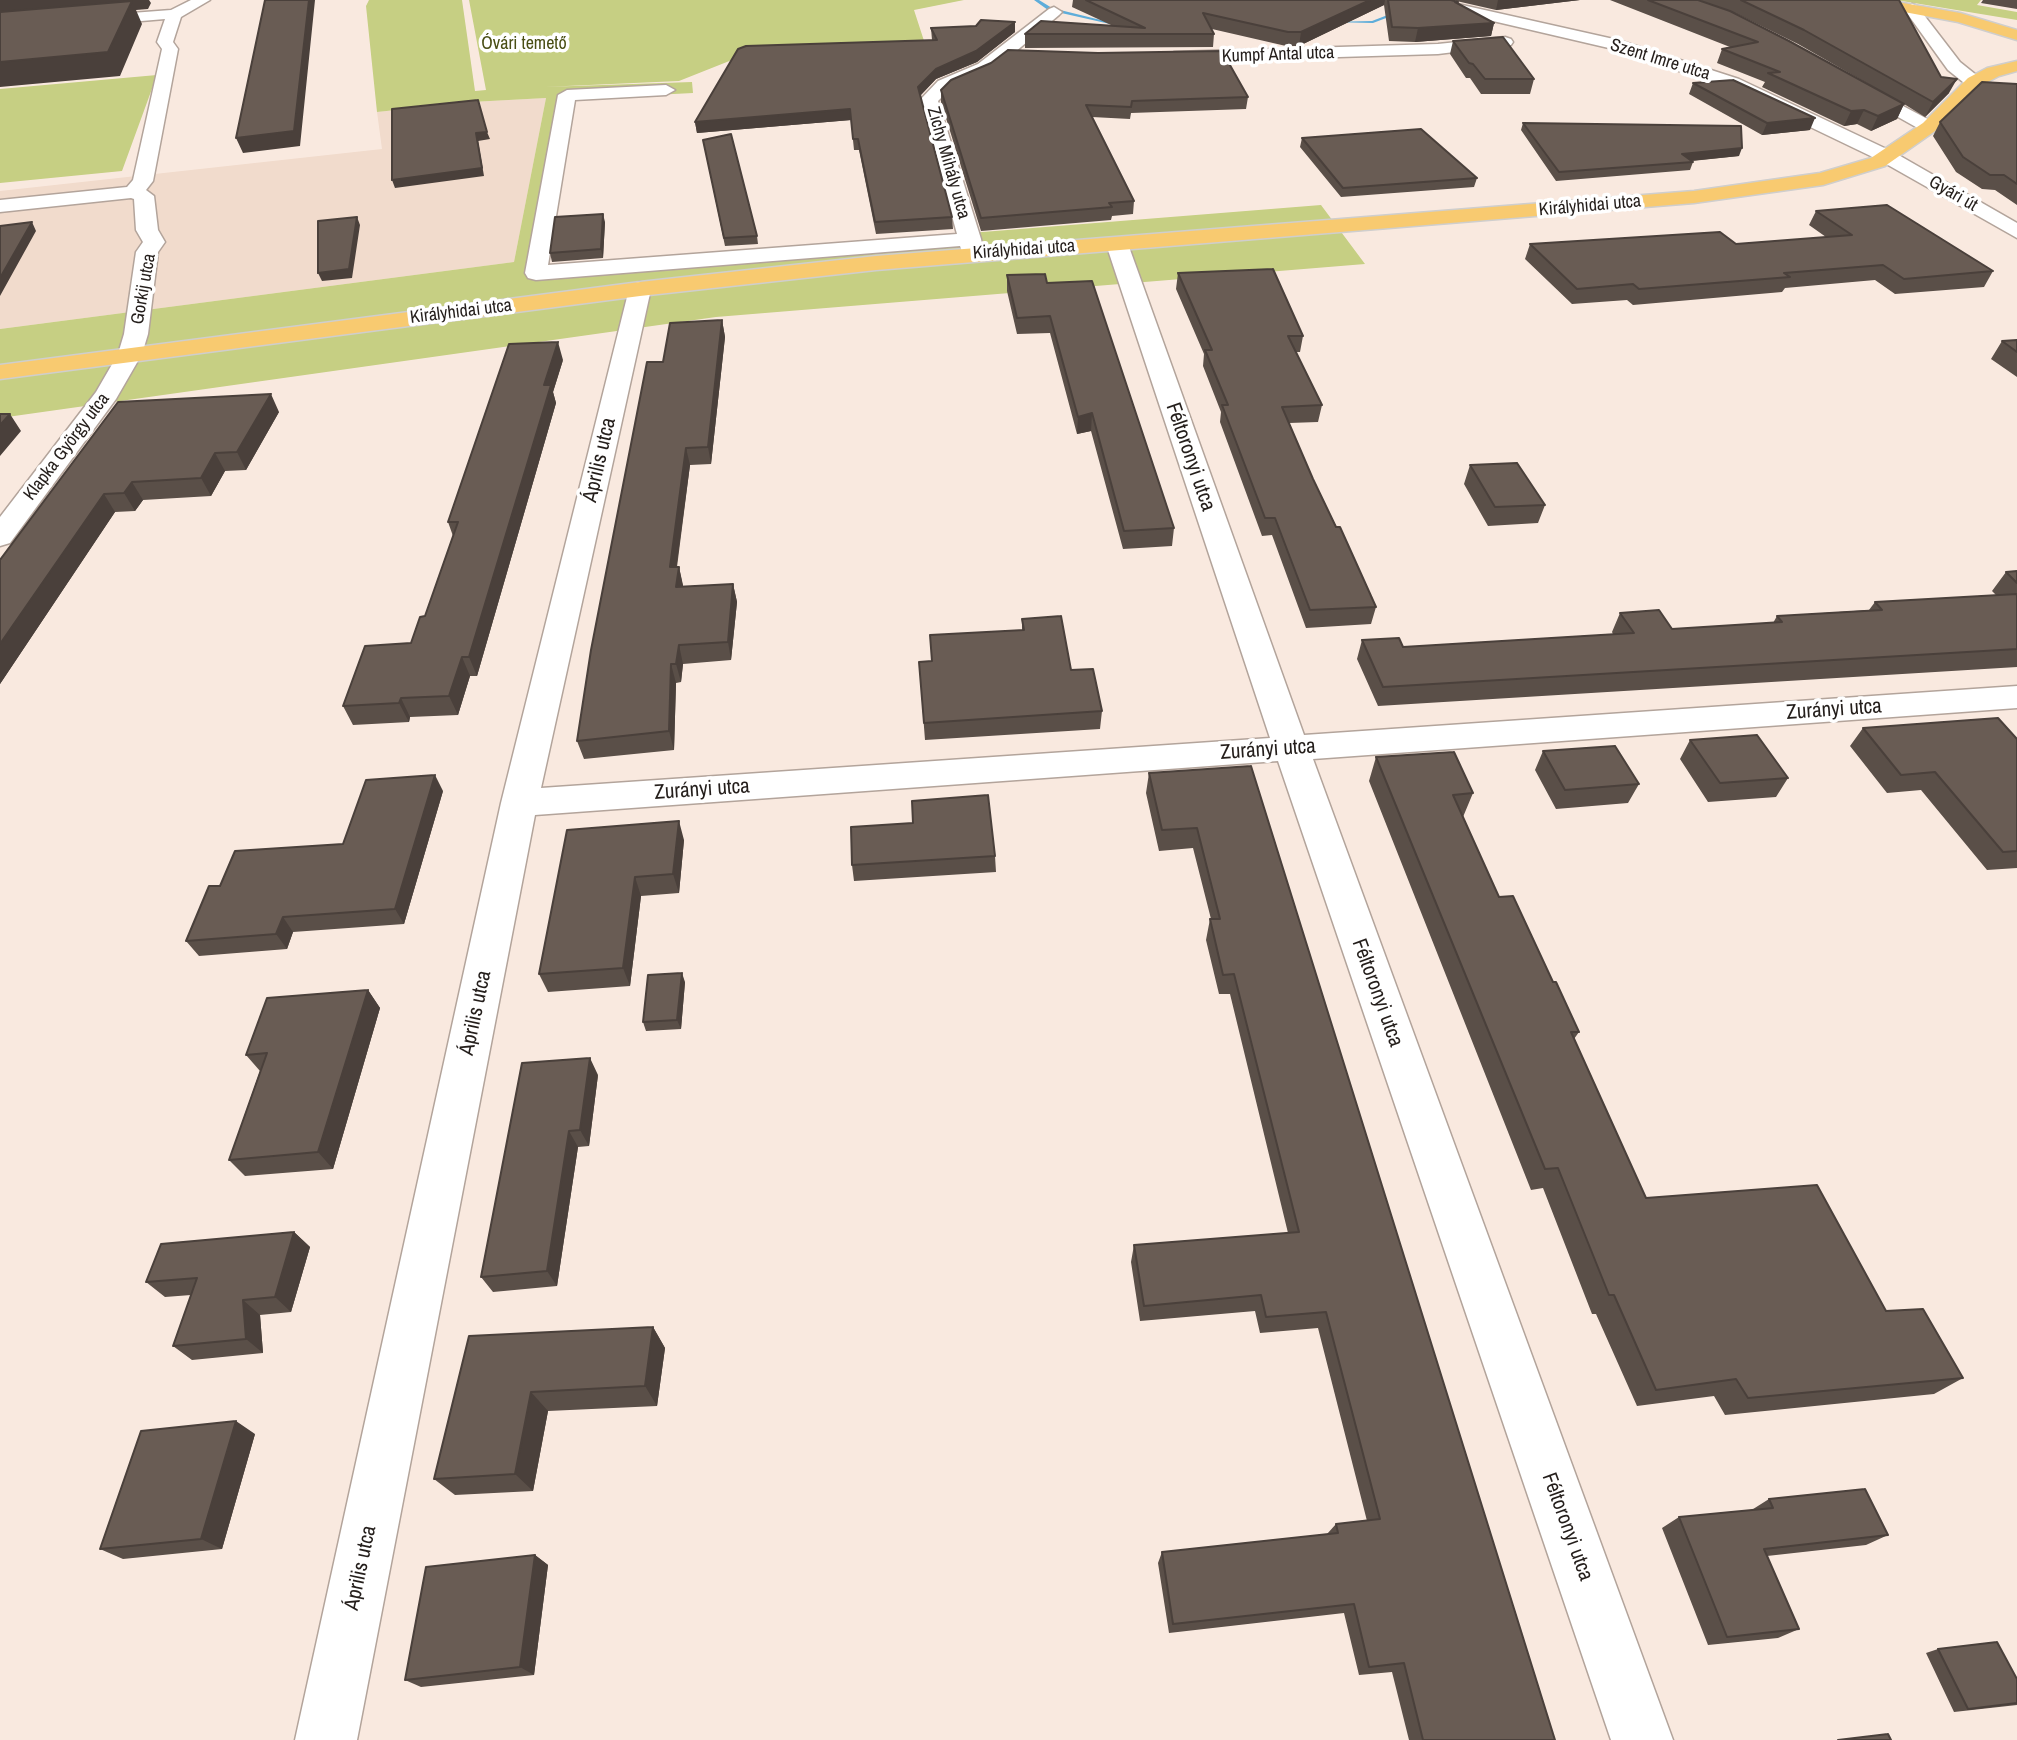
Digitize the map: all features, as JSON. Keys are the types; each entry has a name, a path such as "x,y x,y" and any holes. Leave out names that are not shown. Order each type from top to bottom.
{"main road":[{"path":"1861,0 1969,20 2017,35"},
{"name":"Királyhidai utca","path":"0,372 971,246 1117,244 1694,197 1823,179 1868,166 1888,157 1929,127 1973,82 1993,72 2017,66"}],"street":[{"path":"0,28 174,14 204,0"},
{"name":"Szent Imre utca","path":"1426,2 1643,52 1720,78 1888,157"},
{"path":"1912,9 1954,66 1973,82"},
{"name":"Zichy Mihály utca","path":"971,246 929,100 944,85 984,68 1004,54 1054,12"},
{"path":"0,206 134,191 143,181 146,168 170,49 165,42 174,14"},
{"name":"Kumpf Antal utca","path":"1152,57 1438,49 1531,38 1550,30"},
{"path":"1004,54 1030,55"},
{"path":"1839,76 1929,127"},
{"name":"Királyhidai utca","path":"666,90 566,95 536,272 971,246"},
{"name":"Gyári út","path":"1888,157 2014,229"},
{"name":"Gorkij utca","path":"130,354 136,334 147,252 154,242 147,230 144,196 134,191"},
{"name":"Féltoronyi utca","path":"1117,244 1291,748 1643,1740"},
{"name":"Április utca","path":"326,1740 519,803 640,289"},
{"name":"Klapka György utca","path":"0,537 107,394 130,354"},
{"name":"Zurányi utca","path":"519,803 2016,698"}],"shaded area":[{"path":"546,98 514,262 0,329 0,191 382,149 377,112 471,102"}],"green space":[{"name":"Óvári temető","path":"369,0 462,0 475,91 486,90 469,0 964,0 914,10 926,47 747,54 679,81 544,87 692,82 693,93 576,99 544,267 1321,205 1365,264 716,317 0,418 0,329 514,262 546,98 471,102 377,112 366,6"},
{"path":"1896,0 1981,0 1977,5 2017,12 2017,20"},
{"path":"157,75 122,171 0,183 0,89"}],"building":[{"path":"265,0 309,0 294,131 236,138"},
{"path":"1086,0 1370,0 1301,32 1288,32 1203,13 1214,34 1025,34 1041,21 1145,28"},
{"path":"1388,0 1451,0 1494,23 1392,27"},
{"path":"1648,0 1698,0 1730,11 1904,104 1878,116 1864,110 1851,111 1768,73 1780,72 1722,49 1758,42"},
{"path":"1741,0 1899,0 1941,77 1957,79 1933,102 1804,30"},
{"path":"132,1 108,52 0,62 0,12"},
{"path":"981,20 1015,22 976,51 936,69 918,87 952,217 875,222 858,139 853,139 850,109 695,122 738,49 746,46 937,40 931,28 976,26"},
{"path":"1503,37 1534,79 1485,79 1453,41"},
{"path":"1008,50 1098,53 1222,51 1248,97 1132,101 1131,107 1086,105 1134,201 1109,203 1112,207 981,218 941,90 951,80 991,63"},
{"path":"1733,80 1815,118 1767,123 1693,83"},
{"path":"1982,82 2017,84 2017,184 2004,175 1990,175 1963,157 1940,122"},
{"path":"478,100 487,132 476,133 482,168 392,180 392,109"},
{"path":"1523,123 1741,126 1742,148 1682,154 1693,162 1559,172"},
{"path":"1421,129 1477,178 1343,188 1302,138"},
{"path":"731,134 757,236 724,238 703,140"},
{"path":"1887,205 1993,271 1904,279 1883,265 1784,273 1790,277 1639,289 1633,284 1577,289 1530,244 1720,232 1736,244 1852,235 1816,211"},
{"path":"603,214 601,249 550,253 555,217"},
{"path":"357,217 349,269 318,273 318,221"},
{"path":"32,222 0,278 0,226"},
{"path":"1273,269 1303,336 1288,336 1322,405 1282,407 1313,479 1336,527 1340,527 1376,607 1310,610 1275,518 1265,518 1222,405 1228,405 1205,350 1212,350 1178,273"},
{"path":"1045,274 1047,283 1092,281 1174,528 1124,531 1092,413 1078,417 1050,316 1017,318 1007,275"},
{"path":"722,320 708,447 686,448 670,567 679,567 676,587 733,584 728,642 679,645 676,664 671,664 669,731 577,741 591,650 647,362 663,362 670,323"},
{"path":"2017,340 2017,352 2002,341"},
{"path":"558,342 544,385 551,385 469,657 462,657 449,696 401,698 399,703 343,706 365,646 411,643 420,617 425,616 458,522 448,522 509,344"},
{"path":"271,394 237,452 215,453 201,478 132,482 124,493 104,494 0,644 0,560 118,402"},
{"path":"0,414 10,414 0,425"},
{"path":"1517,463 1545,505 1495,507 1470,465"},
{"path":"2017,571 2017,583 2006,572"},
{"path":"2017,594 2017,649 1383,687 1362,640 1399,638 1403,647 1634,633 1620,613 1659,610 1672,629 1782,622 1777,616 1882,610 1875,602"},
{"path":"1061,616 1071,670 1093,669 1102,711 924,723 919,662 932,661 930,635 1024,630 1022,619"},
{"path":"1998,718 2017,739 2017,851 2003,852 1935,772 1901,775 1863,728"},
{"path":"1757,735 1788,778 1720,783 1690,740"},
{"path":"1615,746 1639,784 1565,790 1543,751"},
{"path":"1454,752 1473,793 1453,795 1499,897 1513,896 1553,982 1556,982 1579,1032 1571,1032 1646,1198 1817,1185 1886,1311 1923,1309 1963,1378 1748,1398 1736,1379 1656,1390 1614,1295 1609,1295 1558,1168 1545,1169 1376,757"},
{"path":"1251,766 1555,1740 1423,1740 1404,1663 1369,1667 1354,1604 1173,1624 1162,1552 1338,1533 1336,1524 1380,1519 1326,1312 1266,1317 1261,1295 1144,1306 1134,1245 1299,1232 1234,974 1223,975 1210,919 1220,919 1197,828 1162,830 1149,773"},
{"path":"435,775 395,909 283,917 276,934 186,941 209,886 220,886 235,851 343,844 366,780"},
{"path":"988,795 995,856 852,865 851,827 913,823 912,801"},
{"path":"679,821 673,874 635,877 623,968 539,974 567,830"},
{"path":"682,973 677,1020 643,1022 648,975"},
{"path":"368,990 318,1152 229,1160 267,1053 246,1055 267,998"},
{"path":"590,1058 580,1130 569,1131 547,1271 481,1277 522,1063"},
{"path":"294,1232 275,1297 243,1300 246,1339 173,1346 197,1278 146,1282 161,1244"},
{"path":"653,1327 645,1386 531,1392 515,1474 434,1479 469,1336"},
{"path":"236,1421 201,1539 100,1549 141,1431"},
{"path":"1865,1489 1888,1535 1764,1549 1799,1629 1727,1637 1679,1517 1773,1508 1769,1499"},
{"path":"535,1555 520,1667 405,1680 426,1567"},
{"path":"1997,1642 2017,1679 2017,1703 1968,1709 1938,1649"},
{"path":"1888,1734 1891,1740 1838,1740"}],"waterway":[{"path":"1036,0 1050,9 1119,25"},
{"path":"1332,22 1373,22 1400,12"}]}
